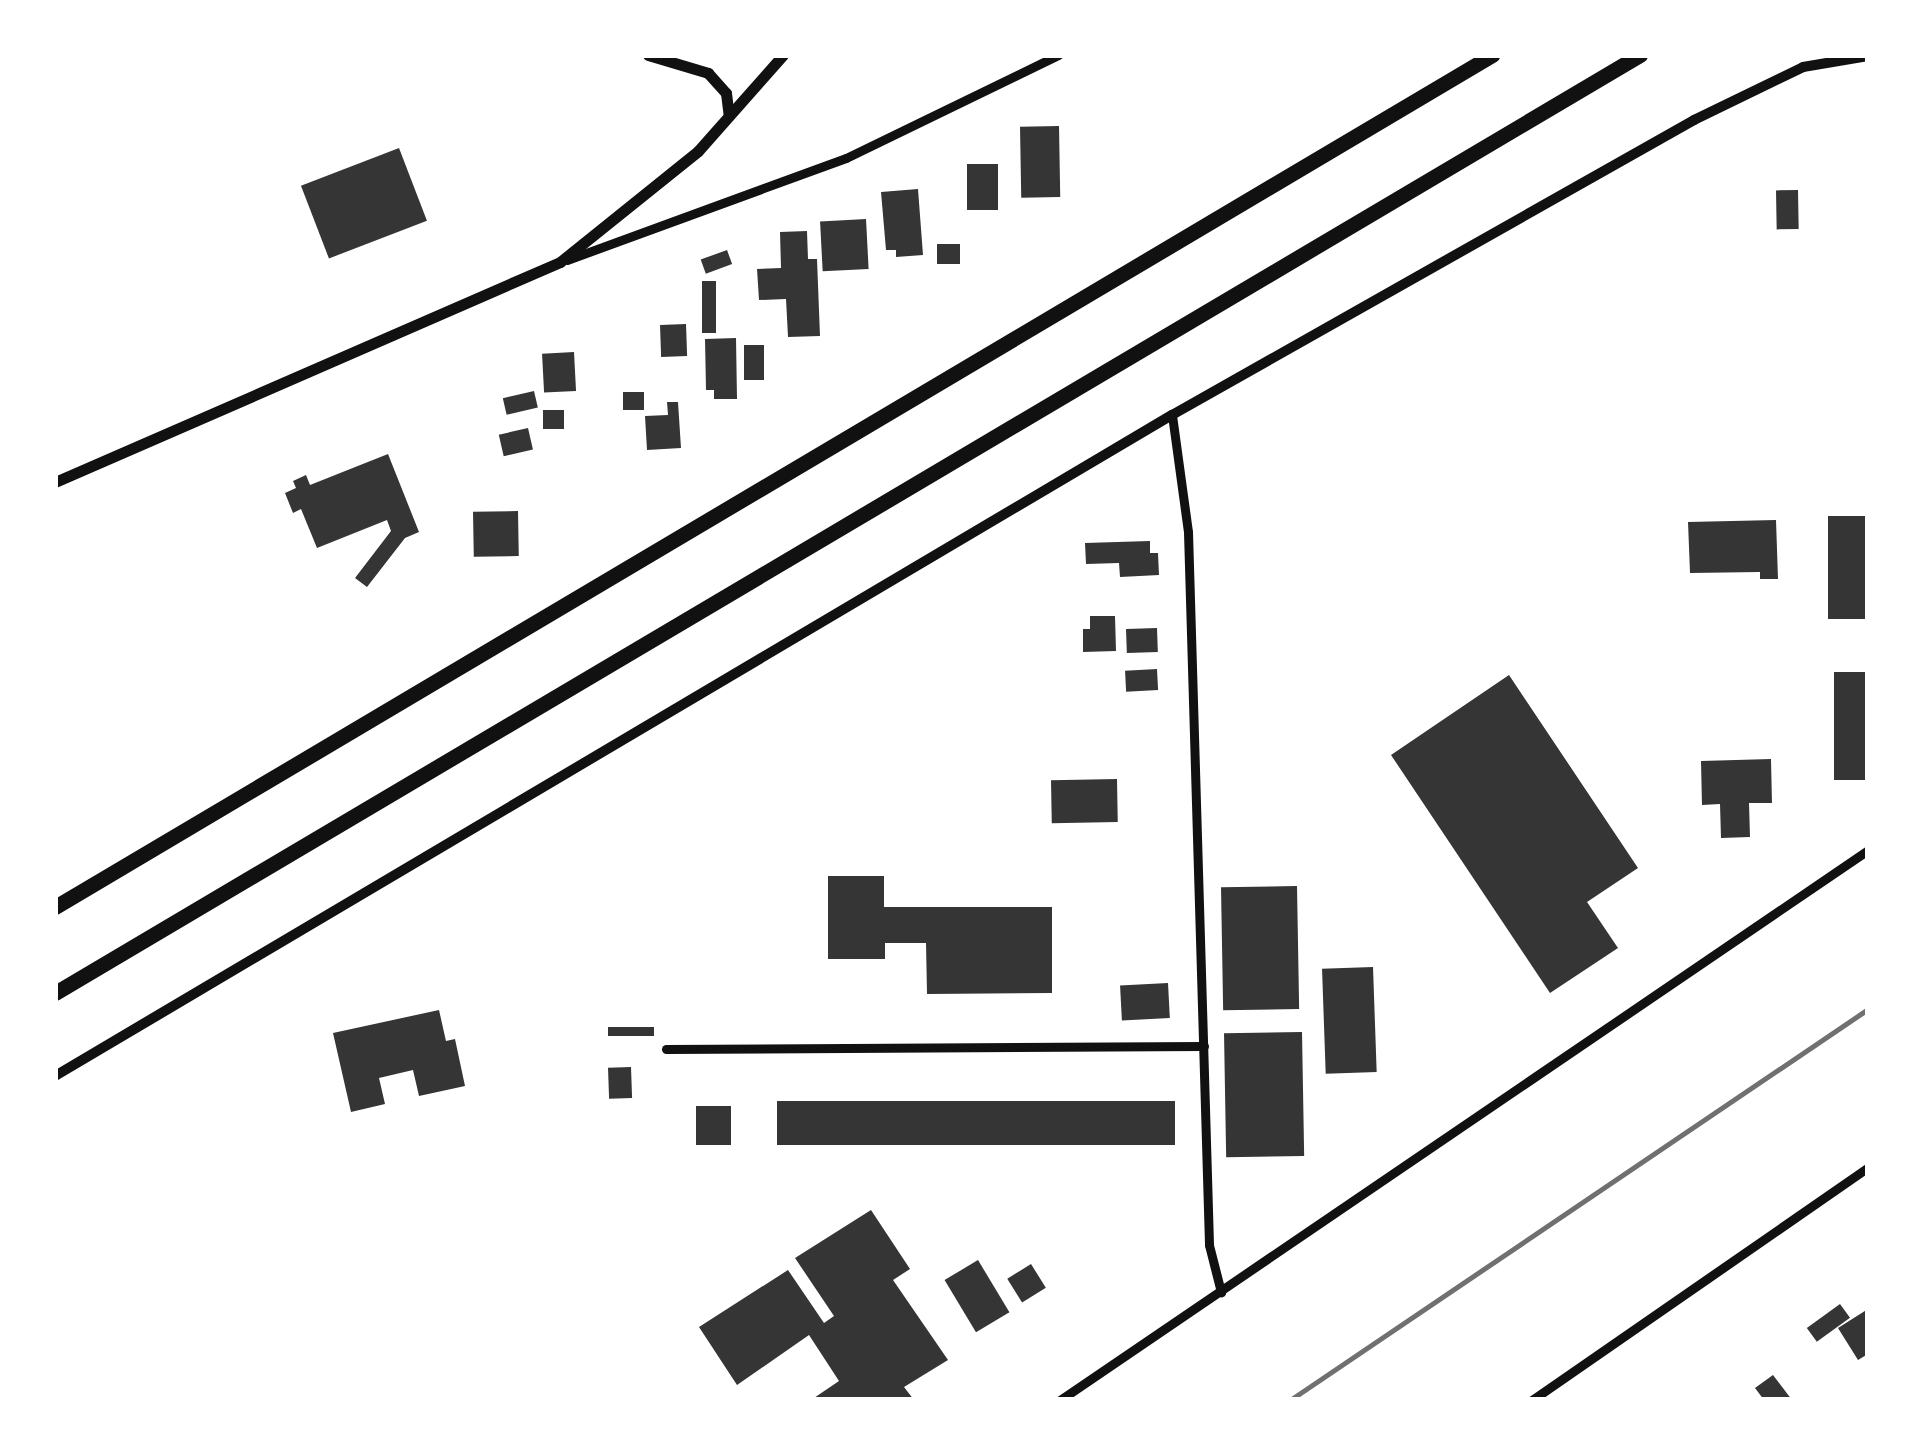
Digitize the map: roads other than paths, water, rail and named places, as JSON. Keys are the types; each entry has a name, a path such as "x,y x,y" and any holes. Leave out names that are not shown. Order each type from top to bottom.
{"highway":[{"path":"1389,113 1477,55"},
{"path":"55,907 1492,55"},
{"path":"55,993 1640,55"}],"main road":[{"path":"648,55 708,73 726,93 729,116"},
{"path":"55,482 560,262 698,151 783,55"}],"street":[{"path":"560,262 846,158 1058,55"},
{"path":"55,1076 1172,414 1694,120 1803,67 1868,56"},
{"path":"1172,414 1188,532 1209,1245 1221,1292"},
{"path":"1061,1400 1402,1163 1868,850"},
{"path":"666,1049 1204,1046"},
{"path":"1532,1400 1868,1167"}],"railway":[{"path":"1290,1400 1868,1009"}]}
